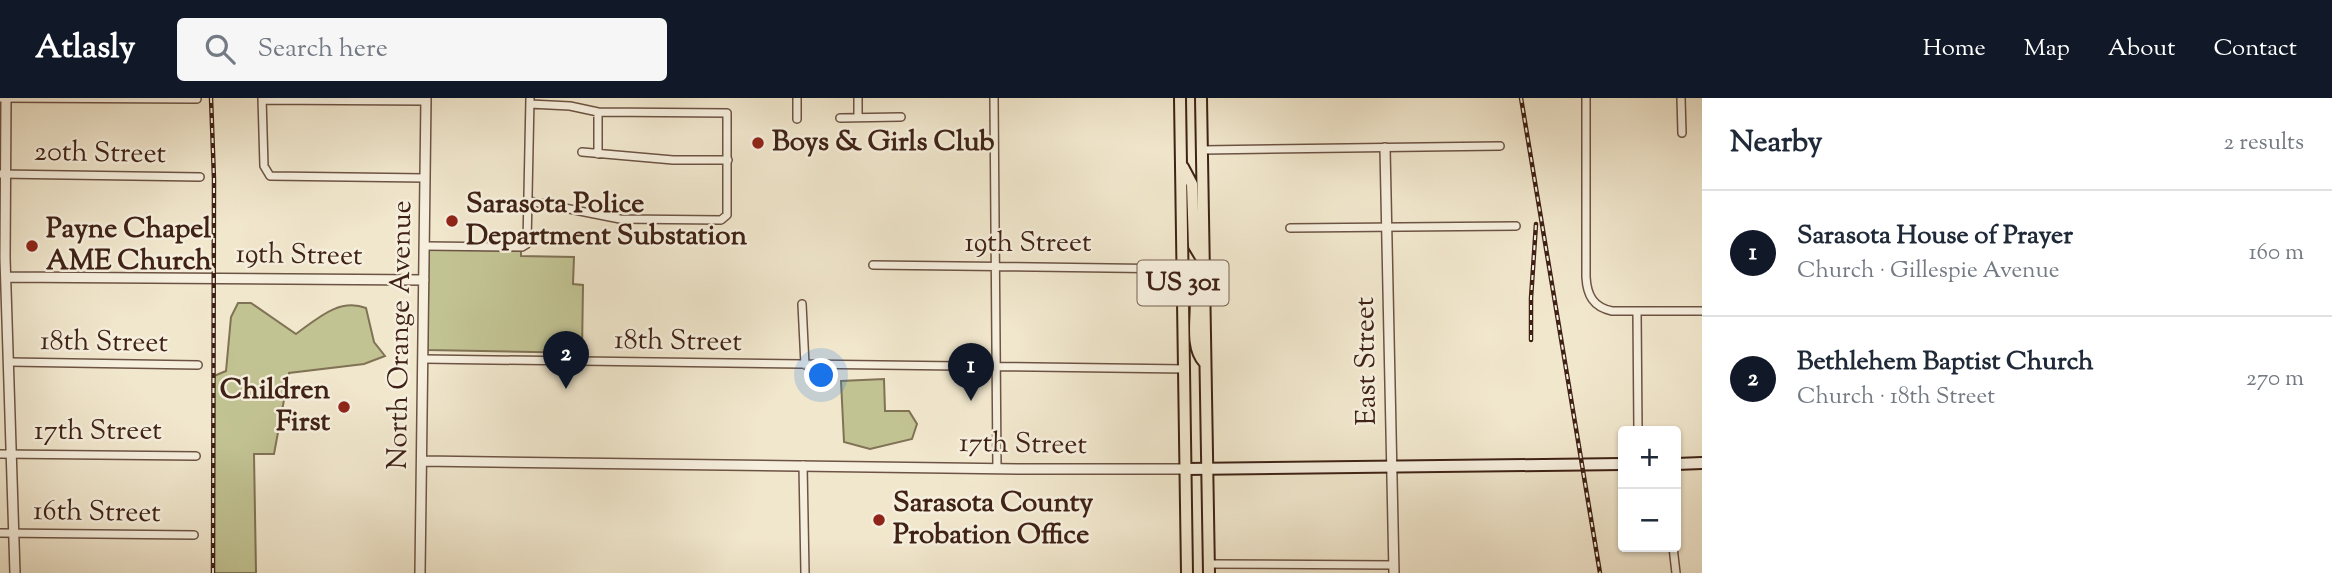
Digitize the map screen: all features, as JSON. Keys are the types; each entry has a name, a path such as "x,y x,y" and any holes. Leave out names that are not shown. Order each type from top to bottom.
{"main road":[{"name":"US 301","path":"1180,98 1187,573"},
{"name":"US 301","path":"1201,98 1209,569"},
{"path":"1181,164 1192,184 1194,246 1203,262"},
{"path":"1183,269 1195,285 1196,344 1199,357 1206,364"},
{"path":"1681,464 1702,463"},
{"name":"17th Street","path":"1186,468 1618,464"}],"street":[{"path":"6,98 2,258 6,277 4,347 9,362 15,573"},
{"path":"797,98 797,119"},
{"path":"858,98 858,117"},
{"path":"994,98 997,468"},
{"path":"1586,98 1587,290 1591,299 1606,310 1702,311"},
{"path":"1681,98 1682,133"},
{"path":"0,99 197,99"},
{"path":"425,178 273,177 267,173 264,166 262,99 426,100"},
{"name":"North Orange Avenue","path":"420,573 426,100"},
{"path":"425,246 525,246 528,241 528,201 530,101 598,112 727,113 726,218 722,220 620,219 528,201"},
{"path":"598,112 598,154"},
{"path":"840,118 901,117"},
{"path":"1202,150 1500,146"},
{"name":"East Street","path":"1385,148 1394,569"},
{"path":"582,152 673,160 728,160"},
{"name":"20th Street","path":"3,174 200,177"},
{"path":"1290,228 1516,226"},
{"name":"19th Street","path":"873,265 1183,269"},
{"name":"19th Street","path":"6,277 424,280"},
{"path":"802,304 805,365"},
{"path":"1637,312 1638,426"},
{"name":"18th Street","path":"424,359 1185,369"},
{"name":"18th Street","path":"9,362 198,365"},
{"name":"17th Street","path":"0,454 196,456"},
{"name":"17th Street","path":"422,461 1186,468"},
{"path":"803,465 804,573"},
{"name":"16th Street","path":"0,533 194,535"},
{"path":"1674,552 1676,573"},
{"path":"1209,569 1394,569"}],"green space":[{"path":"429,249 521,251 521,256 574,257 573,284 583,285 582,353 427,350"},
{"path":"238,303 251,303 296,334 329,311 347,306 366,308 374,342 385,356 364,364 289,373 274,454 254,454 256,573 214,573 214,376 226,371 231,317"},
{"path":"884,379 885,411 909,411 917,424 912,439 870,449 844,442 841,381"}],"railway":[{"path":"211,98 214,179 213,573"},
{"path":"1521,98 1600,573"},
{"path":"1531,340 1536,224"}],"place":[{"name":"Boys & Girls Club","path":"758,143"},
{"name":"Sarasota Police Department Substation","path":"452,221"},
{"name":"Payne Chapel AME Church","path":"32,246"},
{"name":"Bethlehem Baptist Church","path":"566,389"},
{"name":"Sarasota House of Prayer","path":"971,401"},
{"name":"Children First","path":"344,407"},
{"name":"Sarasota County Probation Office","path":"879,520"}]}
